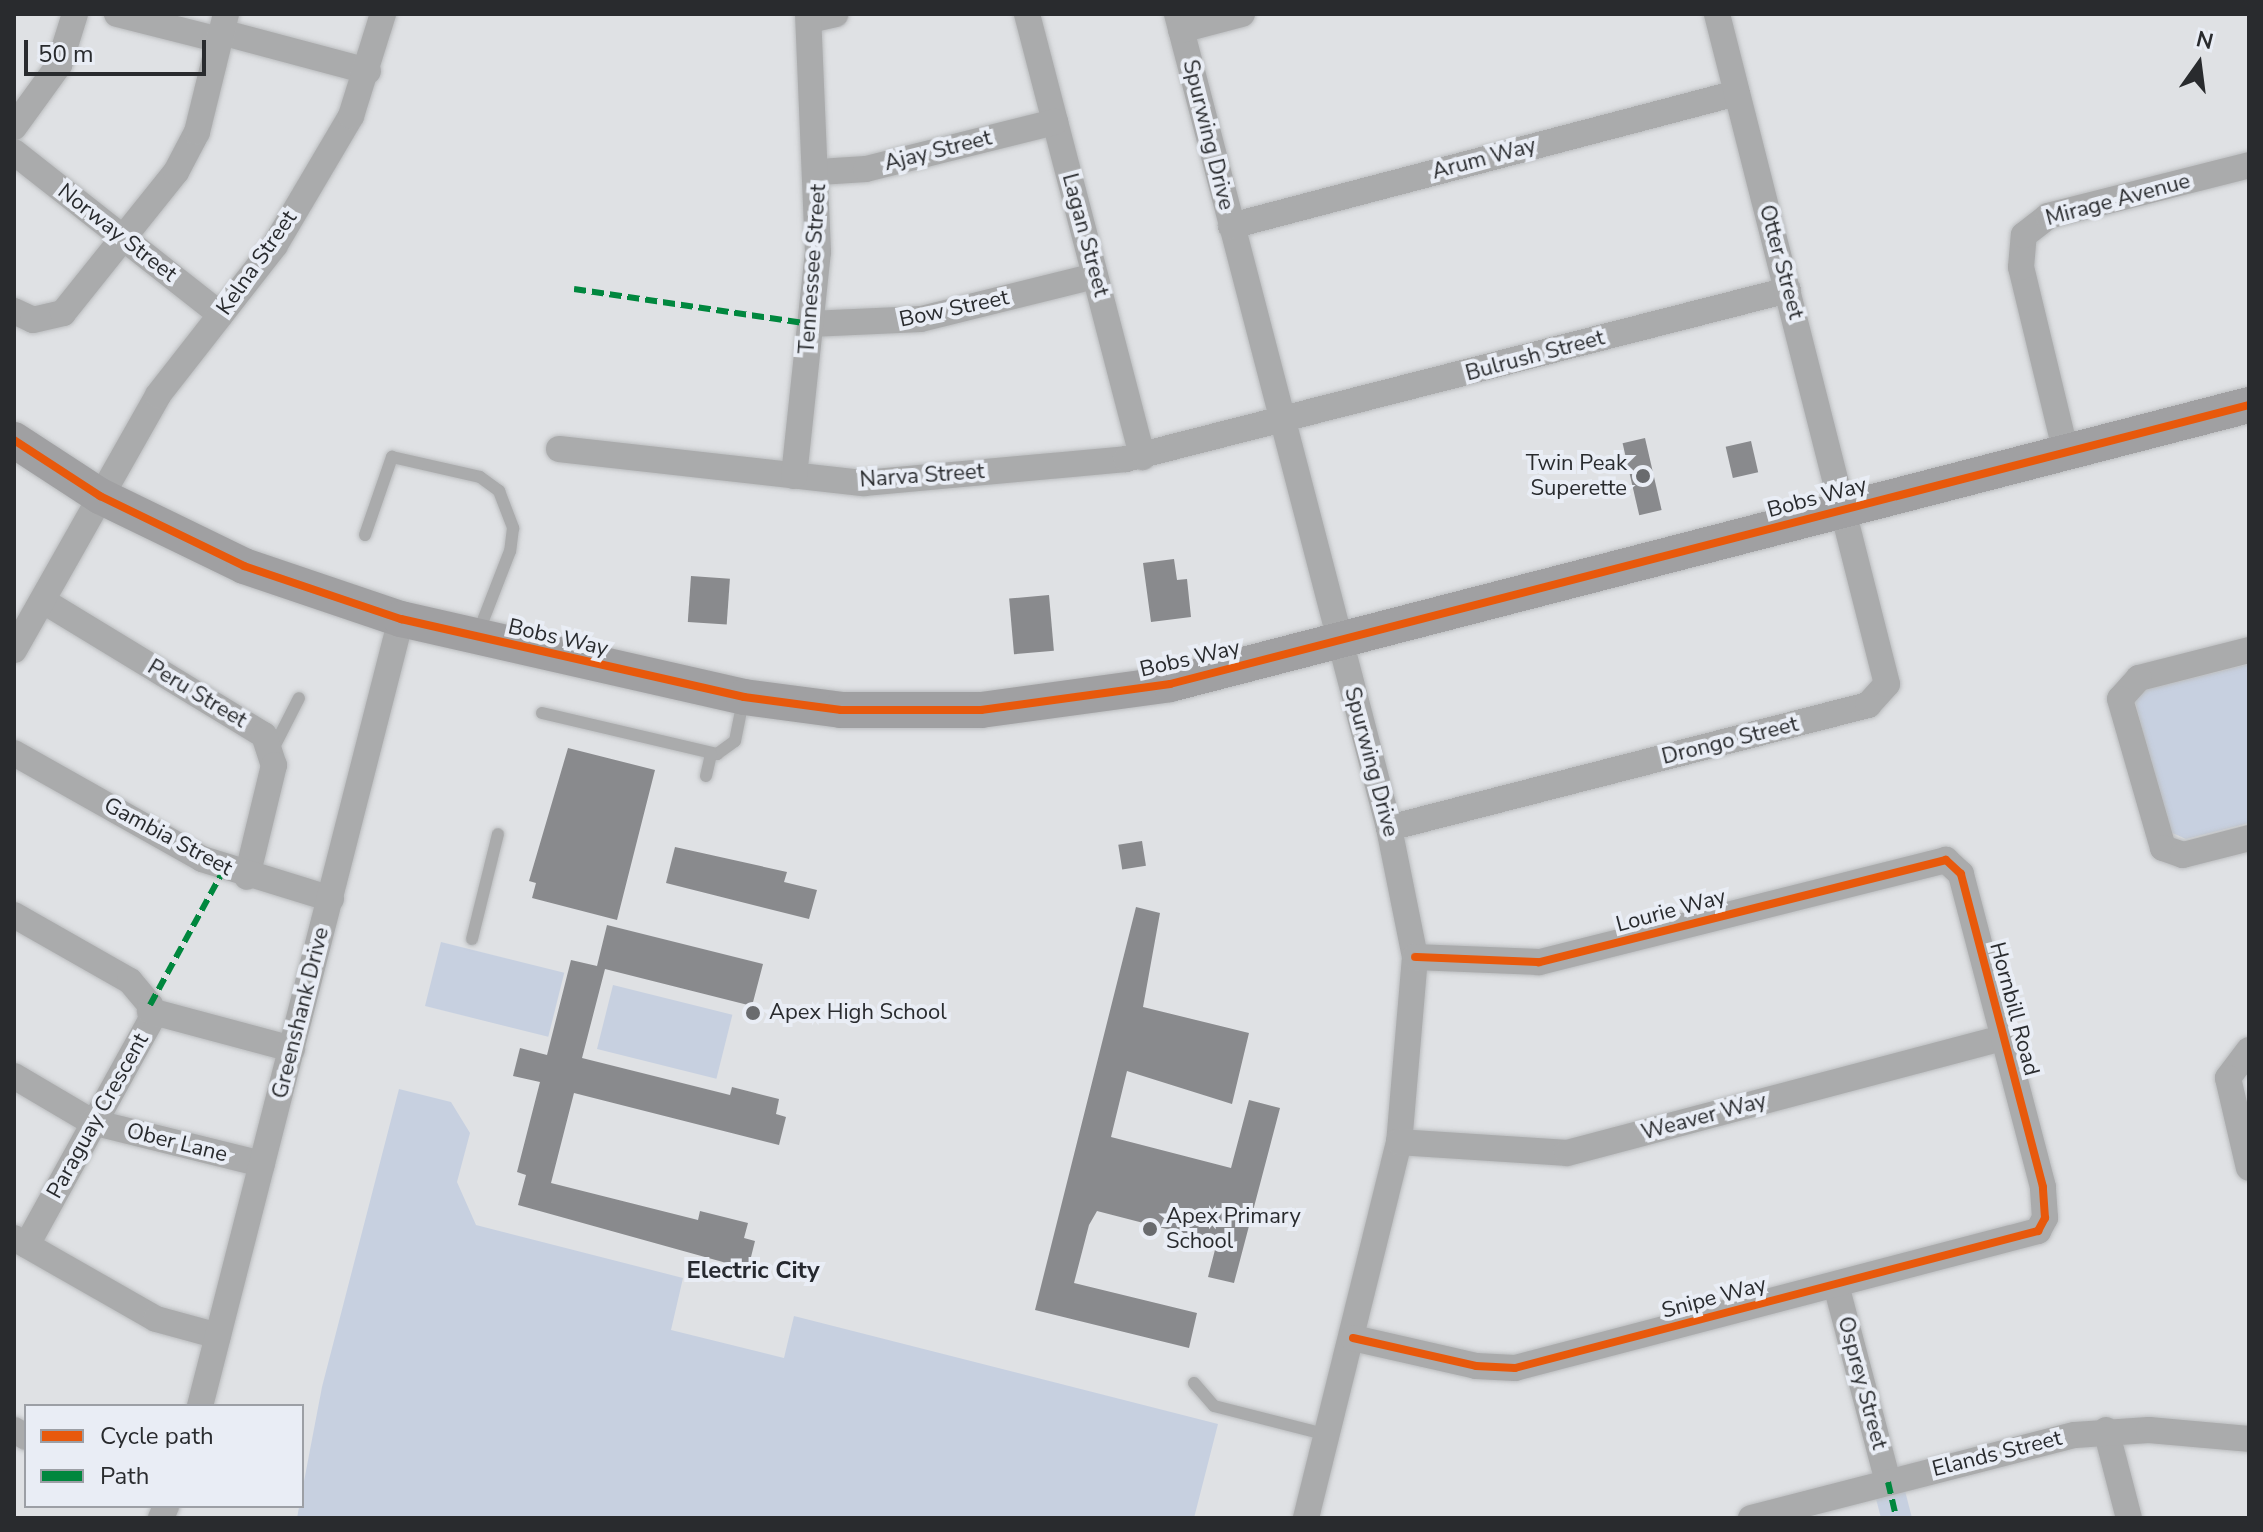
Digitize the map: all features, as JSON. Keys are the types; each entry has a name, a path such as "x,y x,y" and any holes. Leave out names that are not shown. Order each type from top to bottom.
{"street":[{"path":"14,127 59,65 75,14"},
{"path":"117,14 222,28 368,71"},
{"name":"Kelna Street","path":"14,650 45,602 100,496 158,395 275,245 351,116 368,71 383,14"},
{"name":"Lagan Street","path":"1027,14 1142,457"},
{"path":"1179,22 1242,14"},
{"name":"Otter Street","path":"1717,14 1845,510"},
{"name":"Tennessee Street","path":"794,476 810,324 819,172 818,16"},
{"name":"Spurwing Drive","path":"1179,22 1337,640 1389,828 1415,957 1399,1142 1353,1338 1306,1518"},
{"path":"14,311 33,320 63,313 124,238 191,146 222,28"},
{"name":"Arum Way","path":"1231,226 1737,93"},
{"name":"Ajay Street","path":"819,172 866,169 1055,122"},
{"name":"Norway Street","path":"14,152 221,315"},
{"name":"Mirage Avenue","path":"2066,453 2021,267 2024,235 2048,216 2249,165"},
{"name":"Bow Street","path":"810,324 921,319 1095,276"},
{"name":"Bulrush Street","path":"1281,422 1788,290"},
{"name":"Bobs Way","path":"14,440 100,496 244,566 401,619 744,697 841,710 1034,707 1170,684 2249,405"},
{"name":"Narva Street","path":"559,449 864,483 1142,457 1281,422"},
{"name":"Drongo Street","path":"1389,828 1877,700 1887,667 1845,510"},
{"name":"Peru Street","path":"45,602 264,735 273,749"},
{"name":"Greenshank Drive","path":"201,1404 401,619"},
{"path":"2249,650 2139,678 2120,699 2163,848 2183,855 2249,838"},
{"path":"247,877 273,749"},
{"name":"Gambia Street","path":"14,753 247,877 331,899"},
{"name":"Lourie Way","path":"1415,957 1512,963 1576,955 1931,859"},
{"name":"Hornbill Road","path":"1931,859 1955,864 1961,874 2043,1187"},
{"name":"Paraguay Crescent","path":"14,915 130,981 150,1011 145,1035 20,1241"},
{"path":"150,1011 292,1049"},
{"name":"Weaver Way","path":"1399,1142 1567,1153 2003,1038"},
{"path":"2249,1050 2228,1078 2249,1168"},
{"name":"Ober Lane","path":"14,1076 92,1122 262,1164"},
{"name":"Snipe Way","path":"1353,1338 1476,1366 1515,1368 2038,1231 2043,1187"},
{"path":"20,1241 156,1319 218,1336"},
{"name":"Osprey Street","path":"1836,1285 1888,1482"},
{"path":"2106,1430 2129,1518"},
{"name":"Elands Street","path":"1751,1518 2106,1430 2249,1439"}],"lane":[{"path":"365,535 392,457 480,477 499,491 513,528 510,551 477,638"},
{"path":"542,713 711,754 732,746 744,697"},
{"path":"273,749 299,698"},
{"path":"706,776 711,754"},
{"path":"472,939 498,834"},
{"path":"1194,1383 1214,1406 1328,1435"}],"shaded area":[{"path":"2249,664 2249,823 2186,839 2168,831 2133,693"},
{"path":"441,942 564,973 548,1037 425,1006"},
{"path":"613,985 732,1015 716,1079 597,1049"},
{"path":"399,1089 451,1102 470,1133 457,1182 476,1225 683,1278 671,1330 784,1358 794,1316 1218,1424 1194,1518 297,1518 299,1508 304,1508 304,1481 322,1387"},
{"path":"1904,1487 1912,1518 1881,1518 1875,1495"}],"building":[{"name":"Twin Peak Superette","path":"1645,438 1662,510 1639,515 1623,443"},
{"path":"1751,441 1758,472 1733,478 1726,447"},
{"path":"1174,559 1177,580 1187,579 1191,617 1151,622 1143,563"},
{"path":"691,576 730,579 727,625 688,622"},
{"path":"1049,595 1054,651 1014,654 1009,598"},
{"path":"568,748 655,770 617,920 532,898 536,883 529,881"},
{"path":"1142,841 1146,866 1122,869 1118,845"},
{"path":"675,847 787,872 784,882 817,890 809,919 666,883"},
{"path":"1136,907 1160,913 1143,1007 1249,1033 1232,1104 1127,1071 1111,1137 1231,1168 1249,1100 1280,1108 1234,1283 1208,1277 1217,1242 1097,1211 1089,1225 1074,1283 1197,1313 1189,1348 1035,1310"},
{"path":"607,925 763,964 752,1006 605,969 582,1058 730,1095 732,1087 779,1099 776,1114 786,1117 779,1145 574,1093 551,1183 698,1220 700,1211 748,1223 744,1238 755,1241 748,1269 518,1205 526,1175 517,1172 540,1082 513,1076 520,1048 547,1055 571,960 597,966"}],"marked path":[{"path":"574,289 810,324"},
{"path":"150,1005 224,869"},
{"path":"1888,1482 1896,1518"}],"cycle path":[{"path":"14,440 100,496 244,566 401,619 744,697 841,710 981,710 1170,684 2249,405"},
{"path":"1353,1338 1476,1366 1515,1368 2038,1231 2045,1218 2043,1187 1961,874 1946,860 1539,962 1415,957"}],"place":[{"name":"Twin Peak Superette","path":"1643,476"},
{"name":"Apex High School","path":"753,1013"},
{"name":"Apex Primary School","path":"1150,1229"}],"district":[{"name":"Electric City","path":"753,1271"}]}
